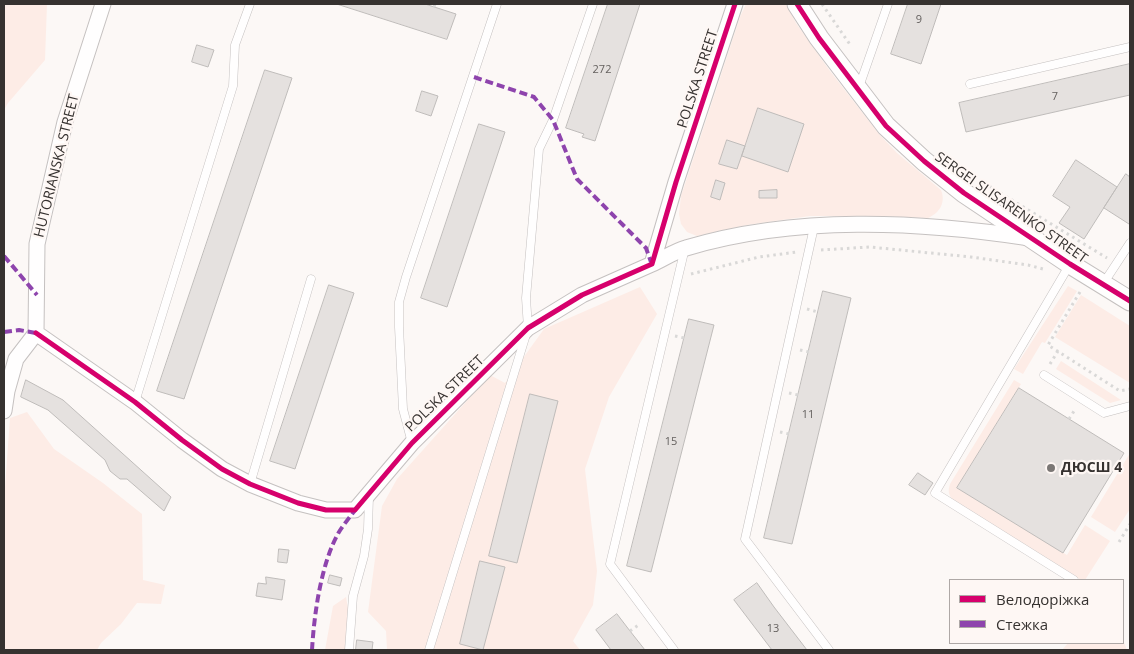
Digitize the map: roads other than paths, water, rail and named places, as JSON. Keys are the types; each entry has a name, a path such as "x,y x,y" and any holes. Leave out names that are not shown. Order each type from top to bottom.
{"street":[{"name":"HUTORIANSKA STREET","path":"36,333 37,244 65,122 103,4"},
{"name":"POLSKA STREET","path":"36,333 135,402 222,469 250,484 298,503 326,510 355,510 412,443 528,328 582,295 652,264 676,182 735,4"},
{"name":"SERGEI SLISARENKO STREET","path":"797,4 819,38 886,126 924,161 964,193 1032,238 1067,269 1103,284 1130,301"},
{"name":"SERGEI SLISARENKO STREET","path":"652,264 685,248 761,231 814,227 876,224 978,230 1032,238"},
{"path":"4,411 7,391 16,359 36,333"}],"lane":[{"path":"135,402 233,86 235,45 250,4"},
{"path":"412,443 404,409 399,302 497,4"},
{"path":"429,650 528,328 526,298 539,148 553,120 592,4"},
{"path":"858,89 888,4"},
{"path":"970,84 1130,47"},
{"path":"814,227 745,540 829,650"},
{"path":"1103,284 1130,243"},
{"path":"674,650 610,564 685,248"},
{"path":"1067,269 935,493 1072,579"},
{"path":"250,484 311,279"},
{"path":"1044,375 1104,413 1130,406"},
{"path":"349,650 353,596 364,556 368,529 369,492"}],"place":[{"name":"ДЮСШ 4","path":"1051,468"}]}
